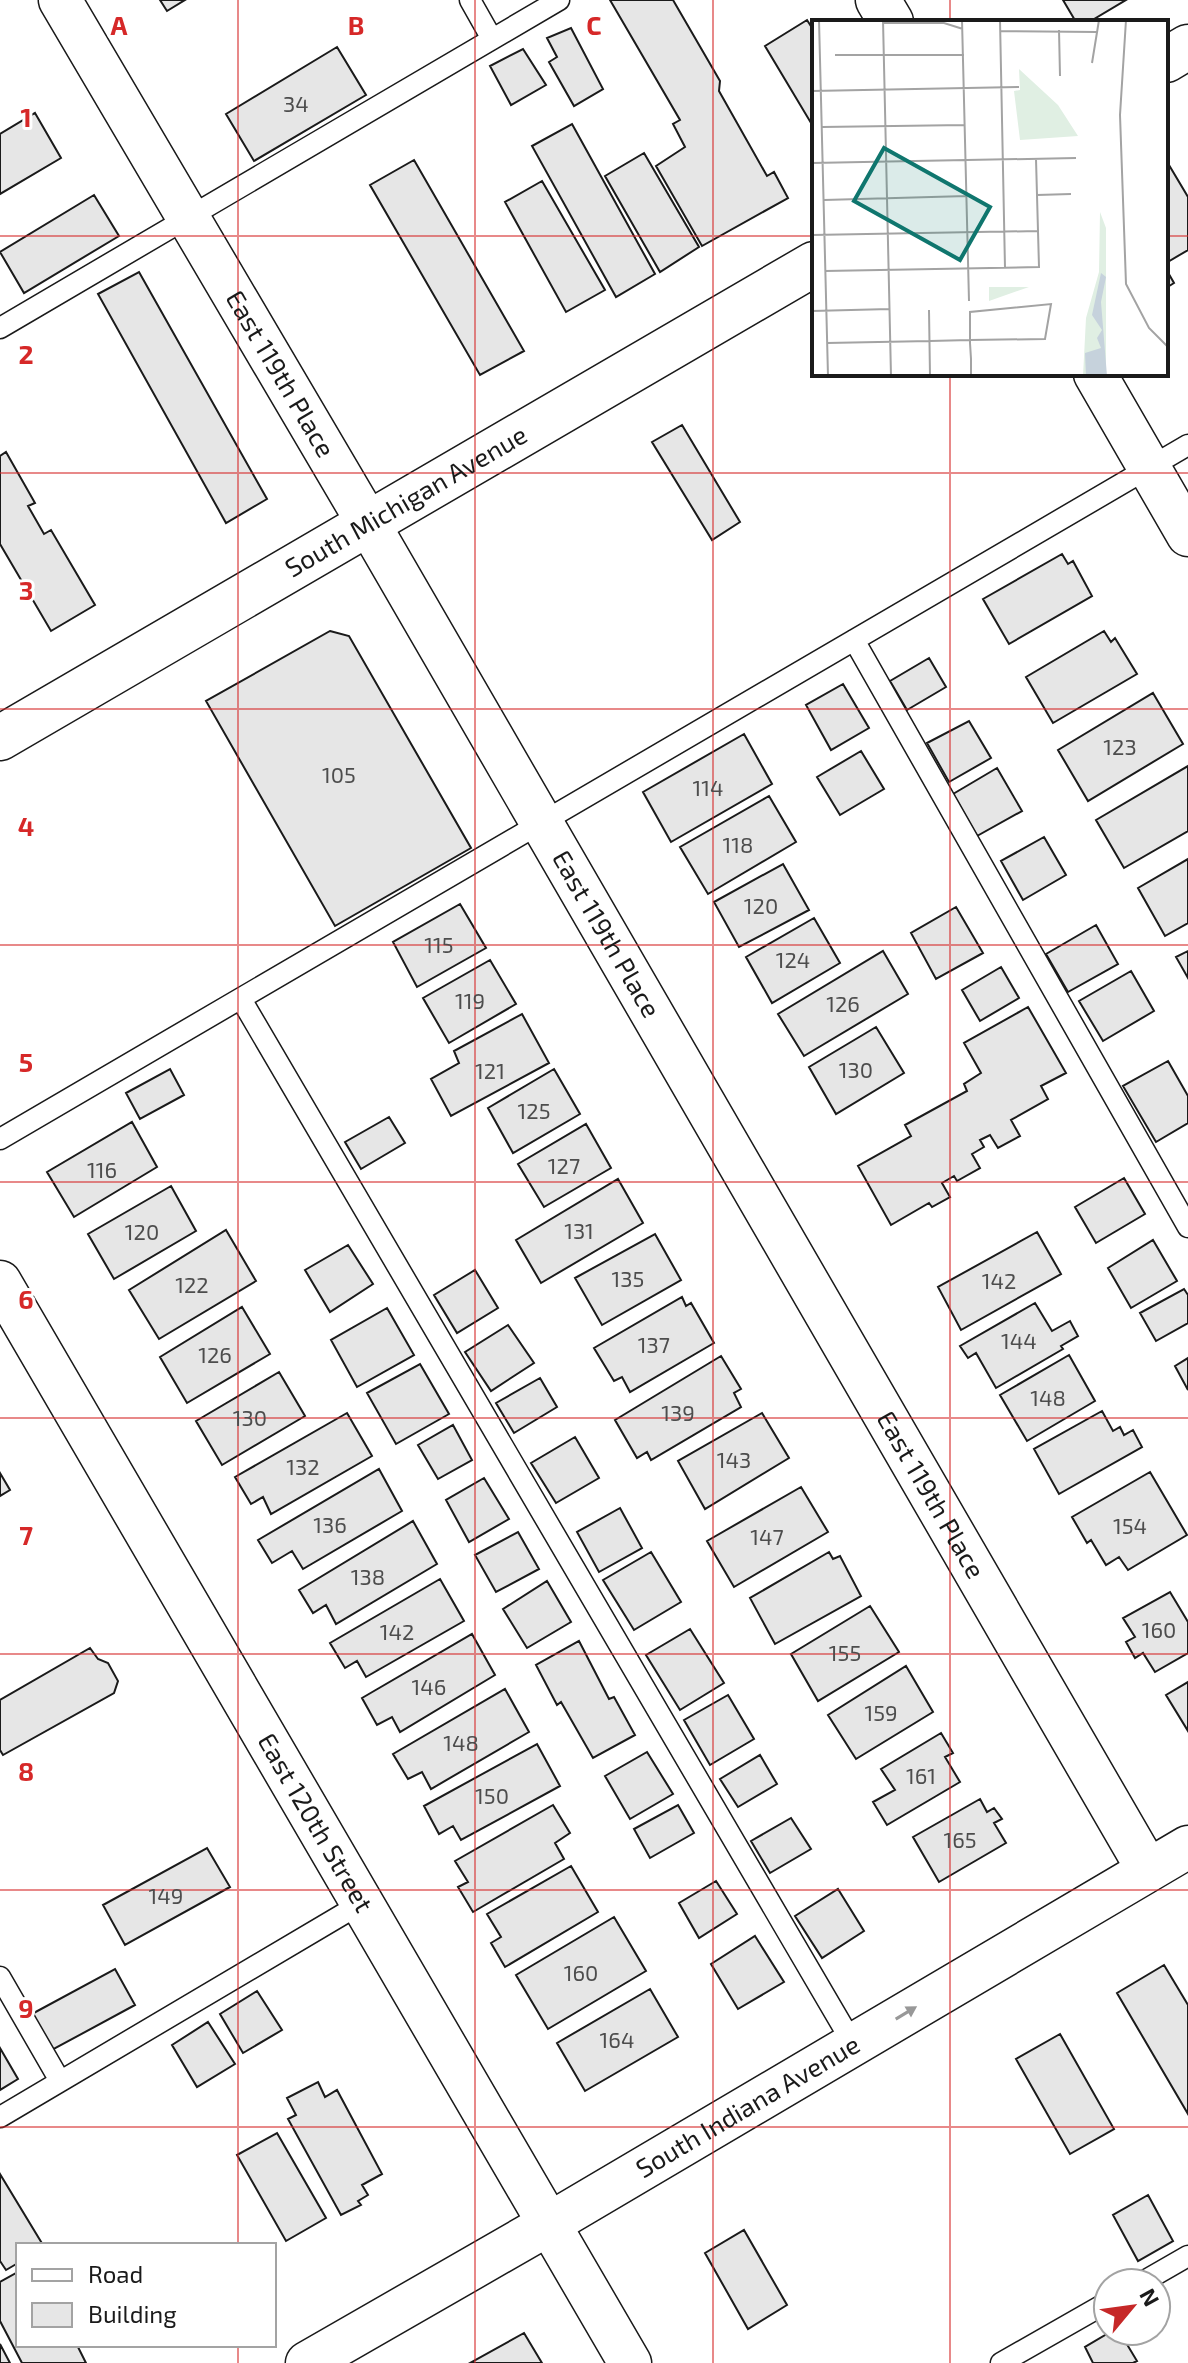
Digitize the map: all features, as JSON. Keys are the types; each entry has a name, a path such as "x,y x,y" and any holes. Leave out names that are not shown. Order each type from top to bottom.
{"main road":[{"path":"878,0 890,20"},
{"path":"1168,59 1188,47"},
{"name":"South Michigan Avenue","path":"0,738 812,265"}],"street":[{"name":"East 119th Place","path":"60,0 368,523 1148,1870"},
{"path":"1096,376 1188,535"},
{"name":"East 120th Street","path":"0,1282 630,2363"},
{"name":"South Indiana Avenue","path":"307,2363 1188,1847"}],"lane":[{"path":"470,0 492,39"},
{"path":"0,328 559,0"},
{"path":"0,1139 1188,445"},
{"path":"854,640 1188,1227"},
{"path":"241,999 853,2044"},
{"path":"0,2117 362,1903"},
{"path":"0,1977 60,2081"},
{"path":"1169,2267 1188,2256"},
{"path":"1001,2363 1092,2311"}],"building":[{"path":"160,0 185,0 167,11"},
{"path":"610,0 673,0 720,81 719,91 767,176 774,172 788,198 702,246 656,166 685,147 673,124 680,120"},
{"path":"1063,0 1126,0 1092,20 1075,20"},
{"path":"807,20 812,28 812,125 765,46"},
{"path":"571,28 603,89 574,106 549,62 557,57 547,38"},
{"path":"337,47 366,95 254,161 226,114"},
{"path":"523,49 546,85 511,105 490,66"},
{"path":"35,113 61,158 0,194 0,134"},
{"path":"572,124 655,274 616,297 532,146"},
{"path":"644,153 699,247 660,272 605,176"},
{"path":"414,160 524,351 480,375 370,185"},
{"path":"1168,163 1188,197 1188,250 1168,262"},
{"path":"542,181 605,290 566,312 505,202"},
{"path":"94,195 119,236 24,293 0,252"},
{"path":"139,272 267,499 226,523 98,294"},
{"path":"1168,272 1174,283 1168,287"},
{"path":"682,425 740,522 712,540 652,442"},
{"path":"6,452 35,503 28,506 44,534 51,530 95,605 51,631 0,544 0,456"},
{"path":"1062,554 1068,564 1073,561 1092,596 1009,644 983,599"},
{"path":"330,631 349,636 471,848 335,926 206,701"},
{"path":"1104,631 1111,642 1115,638 1137,674 1053,723 1026,677"},
{"path":"929,658 946,687 907,710 890,681"},
{"path":"843,684 869,728 831,750 806,705"},
{"path":"1153,693 1183,744 1088,801 1058,750"},
{"path":"969,721 991,758 949,782 927,743"},
{"path":"744,734 772,784 671,842 643,792"},
{"path":"861,751 884,789 840,815 817,777"},
{"path":"1188,766 1188,831 1124,868 1096,820"},
{"path":"997,768 1022,811 977,836 953,794"},
{"path":"769,796 796,842 708,894 680,847"},
{"path":"1044,837 1066,875 1023,900 1001,861"},
{"path":"1188,859 1188,923 1165,936 1138,888"},
{"path":"783,864 809,910 739,947 714,902"},
{"path":"460,904 486,948 417,987 393,942"},
{"path":"956,907 983,953 936,979 911,933"},
{"path":"814,918 840,963 772,1003 746,957"},
{"path":"1096,925 1118,964 1068,992 1046,954"},
{"path":"883,951 908,994 804,1056 778,1014"},
{"path":"1188,951 1188,978 1176,957"},
{"path":"490,960 516,1004 449,1043 423,998"},
{"path":"1001,967 1019,998 980,1021 962,990"},
{"path":"1131,971 1154,1011 1103,1041 1079,1001"},
{"path":"1028,1007 1066,1073 1041,1086 1048,1099 1011,1120 1020,1136 998,1148 990,1135 980,1140 984,1147 972,1154 980,1168 957,1181 954,1176 942,1183 950,1197 932,1207 929,1203 891,1225 858,1166 911,1136 905,1125 967,1091 964,1084 981,1073 964,1043"},
{"path":"522,1014 549,1063 451,1116 431,1079 459,1063 454,1051"},
{"path":"876,1027 904,1073 836,1114 809,1067"},
{"path":"1168,1061 1188,1096 1188,1123 1156,1142 1123,1086"},
{"path":"170,1069 184,1095 140,1119 126,1093"},
{"path":"554,1069 580,1114 513,1153 488,1108"},
{"path":"389,1117 405,1143 361,1169 345,1142"},
{"path":"132,1122 157,1167 74,1217 47,1172"},
{"path":"586,1124 611,1168 544,1207 518,1164"},
{"path":"1124,1178 1145,1214 1096,1243 1075,1207"},
{"path":"618,1179 643,1223 541,1283 516,1240"},
{"path":"171,1186 196,1231 114,1279 88,1234"},
{"path":"226,1230 256,1281 159,1339 129,1290"},
{"path":"1037,1232 1061,1274 961,1330 938,1287"},
{"path":"655,1234 681,1280 602,1325 575,1278"},
{"path":"1153,1240 1177,1281 1131,1308 1108,1268"},
{"path":"348,1245 373,1284 330,1312 305,1270"},
{"path":"475,1270 498,1308 457,1333 434,1295"},
{"path":"1184,1289 1188,1295 1188,1323 1156,1341 1140,1313"},
{"path":"682,1297 686,1306 691,1303 714,1343 630,1392 622,1377 614,1381 594,1348"},
{"path":"1035,1303 1052,1331 1070,1321 1078,1336 1061,1346 1063,1349 996,1388 976,1353 968,1358 960,1346"},
{"path":"242,1307 270,1354 187,1403 160,1357"},
{"path":"387,1308 414,1355 357,1387 331,1340"},
{"path":"508,1325 534,1363 491,1391 465,1352"},
{"path":"1069,1355 1095,1401 1027,1441 1000,1395"},
{"path":"721,1356 741,1389 734,1393 741,1407 651,1460 647,1452 637,1458 615,1420"},
{"path":"1188,1358 1188,1390 1175,1366"},
{"path":"420,1364 449,1414 396,1444 367,1393"},
{"path":"279,1372 305,1416 222,1465 196,1421"},
{"path":"540,1378 557,1407 514,1433 496,1403"},
{"path":"1102,1411 1113,1431 1120,1427 1124,1435 1133,1430 1142,1447 1059,1494 1034,1449"},
{"path":"347,1413 372,1456 271,1514 263,1497 251,1504 235,1477"},
{"path":"762,1413 789,1458 705,1509 678,1461"},
{"path":"453,1425 472,1460 438,1479 418,1445"},
{"path":"575,1437 599,1478 556,1503 531,1463"},
{"path":"379,1469 402,1511 303,1569 292,1551 272,1563 258,1540"},
{"path":"1150,1472 1187,1535 1128,1570 1119,1557 1106,1565 1091,1540 1087,1543 1072,1517"},
{"path":"0,1473 10,1490 0,1496"},
{"path":"484,1478 509,1519 469,1542 446,1500"},
{"path":"801,1487 828,1532 734,1587 707,1541"},
{"path":"620,1508 642,1548 599,1572 577,1532"},
{"path":"413,1521 437,1564 336,1624 326,1605 313,1613 299,1590"},
{"path":"518,1532 539,1569 496,1592 475,1555"},
{"path":"651,1552 681,1602 634,1630 603,1580"},
{"path":"829,1552 833,1559 840,1556 861,1596 775,1644 750,1598"},
{"path":"440,1579 464,1621 366,1677 357,1661 345,1668 330,1643"},
{"path":"547,1581 571,1622 527,1648 503,1609"},
{"path":"1170,1592 1188,1622 1188,1653 1155,1672 1143,1653 1135,1658 1126,1642 1135,1637 1123,1618"},
{"path":"870,1606 899,1652 818,1701 791,1654"},
{"path":"690,1629 724,1683 680,1710 646,1655"},
{"path":"472,1634 495,1675 400,1732 392,1717 377,1725 362,1698"},
{"path":"579,1641 609,1699 614,1697 635,1735 593,1758 561,1702 557,1705 536,1665"},
{"path":"90,1648 98,1659 108,1663 118,1681 114,1693 3,1755 0,1750 0,1700"},
{"path":"906,1666 933,1712 856,1759 828,1715"},
{"path":"1188,1682 1188,1731 1166,1695"},
{"path":"505,1689 529,1732 431,1789 422,1772 408,1779 393,1754"},
{"path":"728,1695 754,1739 710,1765 684,1720"},
{"path":"941,1733 953,1753 945,1757 960,1782 887,1825 873,1802 895,1790 881,1769"},
{"path":"537,1744 560,1786 461,1840 453,1826 439,1834 424,1806"},
{"path":"647,1752 673,1794 630,1819 605,1776"},
{"path":"760,1755 777,1784 738,1807 720,1779"},
{"path":"980,1799 987,1812 994,1808 1002,1819 994,1823 1006,1843 939,1882 913,1837"},
{"path":"553,1805 570,1833 555,1843 564,1859 473,1912 458,1887 468,1882 455,1861"},
{"path":"678,1805 694,1833 650,1858 634,1829"},
{"path":"791,1818 811,1849 770,1873 751,1841"},
{"path":"207,1848 230,1887 125,1945 103,1905"},
{"path":"571,1866 598,1912 505,1967 491,1943 501,1937 487,1914"},
{"path":"716,1881 737,1914 699,1938 679,1903"},
{"path":"838,1889 864,1931 822,1958 795,1916"},
{"path":"614,1917 646,1971 548,2029 516,1975"},
{"path":"755,1936 784,1982 738,2009 711,1964"},
{"path":"1164,1965 1188,2005 1188,2114 1117,1993"},
{"path":"115,1969 135,2005 50,2051 30,2015"},
{"path":"650,1989 678,2037 585,2091 557,2043"},
{"path":"257,1991 282,2030 243,2053 220,2014"},
{"path":"208,2022 235,2064 197,2087 172,2045"},
{"path":"1060,2034 1114,2129 1070,2154 1016,2059"},
{"path":"0,2048 18,2079 0,2090"},
{"path":"318,2082 325,2097 337,2090 382,2174 362,2185 368,2195 358,2201 361,2205 341,2215 288,2119 296,2115 287,2098"},
{"path":"277,2133 326,2218 286,2241 237,2155"},
{"path":"0,2174 42,2243 16,2243 16,2264 6,2270 0,2261"},
{"path":"1148,2195 1173,2241 1138,2261 1113,2215"},
{"path":"744,2230 787,2305 748,2329 705,2253"},
{"path":"16,2273 16,2347 78,2347 86,2363 22,2363 0,2321 0,2282"},
{"path":"524,2333 542,2363 470,2363"},
{"path":"1092,2343 1092,2347 1129,2347 1137,2361 1093,2363 1085,2347"},
{"path":"0,2344 10,2363 0,2363"}]}
